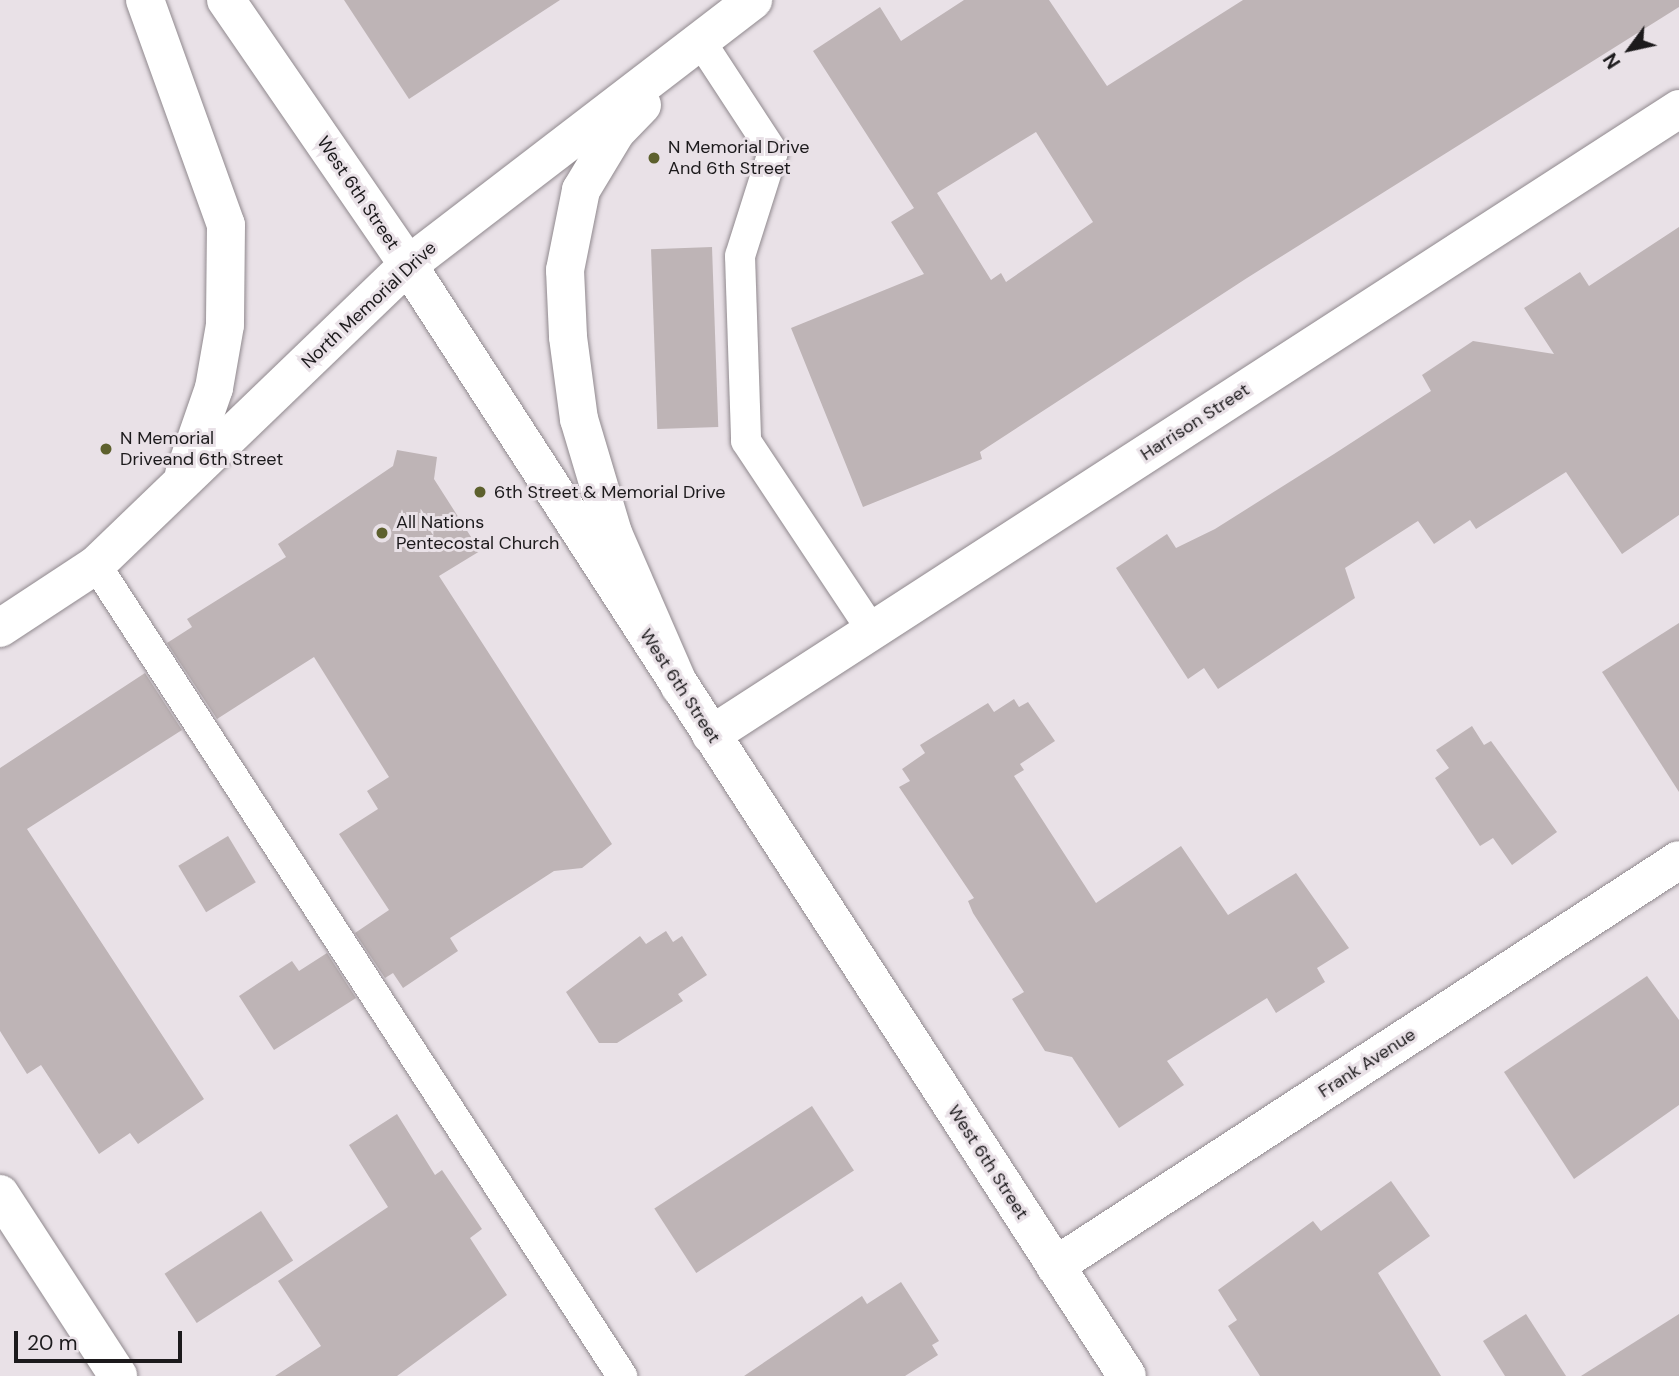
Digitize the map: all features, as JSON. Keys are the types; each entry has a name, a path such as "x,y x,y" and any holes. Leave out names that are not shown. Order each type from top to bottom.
{"street":[{"path":"145,0 226,225 225,325 214,388 179,485"},
{"name":"West 6th Street","path":"226,0 408,265 1127,1376"},
{"name":"North Memorial Drive","path":"0,628 96,565 408,265 753,0"},
{"path":"680,687 613,533 579,419 565,270 581,190 617,132 701,42"},
{"name":"Harrison Street","path":"711,734 1679,109"},
{"name":"Frank Avenue","path":"1055,1266 1679,860"},
{"path":"0,1194 118,1376"}],"lane":[{"path":"701,42 773,152 740,256 746,441 872,631"},
{"path":"96,565 622,1376"}],"building":[{"path":"344,0 560,0 409,99"},
{"path":"964,0 1049,0 1107,86 1243,0 1679,0 1679,7 1247,278 980,452 982,459 863,507 791,328 924,274 891,222 914,208 813,51 880,7 901,41","holes":["1036,132 1093,222 1006,282 1001,273 991,280 937,193"]},
{"path":"1679,227 1679,515 1622,554 1566,472 1476,529 1470,520 1434,544 1418,521 1345,568 1355,598 1218,689 1204,668 1188,679 1116,568 1167,534 1176,548 1215,529 1334,454 1431,391 1422,375 1473,341 1554,354 1524,308 1580,272 1589,286"},
{"path":"712,247 718,427 657,429 651,249"},
{"path":"397,450 437,457 434,479 480,551 439,576 612,844 582,868 554,871 450,938 458,951 403,988 393,973 385,978 355,933 389,910 339,834 378,809 367,791 389,777 314,657 217,719 167,643 192,627 187,619 286,557 278,544 393,466"},
{"path":"1679,623 1679,792 1602,672"},
{"path":"145,673 182,730 27,829 204,1099 138,1144 130,1133 99,1154 41,1065 27,1074 0,1031 0,768"},
{"path":"1014,699 1019,707 1028,702 1055,741 1020,764 1024,770 1014,776 1096,903 1181,846 1228,915 1296,873 1349,948 1317,968 1325,982 1276,1013 1267,998 1167,1061 1184,1085 1119,1128 1072,1057 1045,1051 1012,999 1024,992 973,913 968,901 974,898 899,787 910,781 902,769 925,753 920,745 988,703 994,712"},
{"path":"1472,726 1484,745 1491,741 1557,832 1512,865 1493,838 1480,846 1435,778 1449,768 1436,750"},
{"path":"228,836 256,882 206,912 178,866"},
{"path":"666,931 673,942 682,936 707,975 678,994 683,1001 617,1043 599,1043 566,992 640,936 646,944"},
{"path":"327,953 356,998 274,1050 239,996 292,961 299,971"},
{"path":"1647,976 1679,1020 1679,1105 1574,1179 1504,1072"},
{"path":"812,1106 854,1171 696,1273 654,1208"},
{"path":"397,1114 435,1175 442,1170 482,1229 470,1238 507,1295 397,1376 275,1376 321,1346 278,1281 388,1207 349,1145"},
{"path":"1391,1181 1430,1236 1378,1273 1441,1376 1260,1376 1228,1326 1237,1320 1218,1290 1313,1221 1321,1231"},
{"path":"261,1211 293,1260 197,1323 165,1274"},
{"path":"901,1282 939,1341 932,1345 938,1355 905,1376 744,1376 862,1296 867,1304"},
{"path":"1526,1314 1566,1376 1505,1376 1483,1341"},
{"path":"1679,1314 1679,1376 1581,1376"}],"place":[{"name":"N Memorial Drive And 6th Street","path":"654,158"},
{"name":"N Memorial Driveand 6th Street","path":"106,449"},
{"name":"6th Street & Memorial Drive","path":"480,492"},
{"name":"All Nations Pentecostal Church","path":"382,533"}]}
